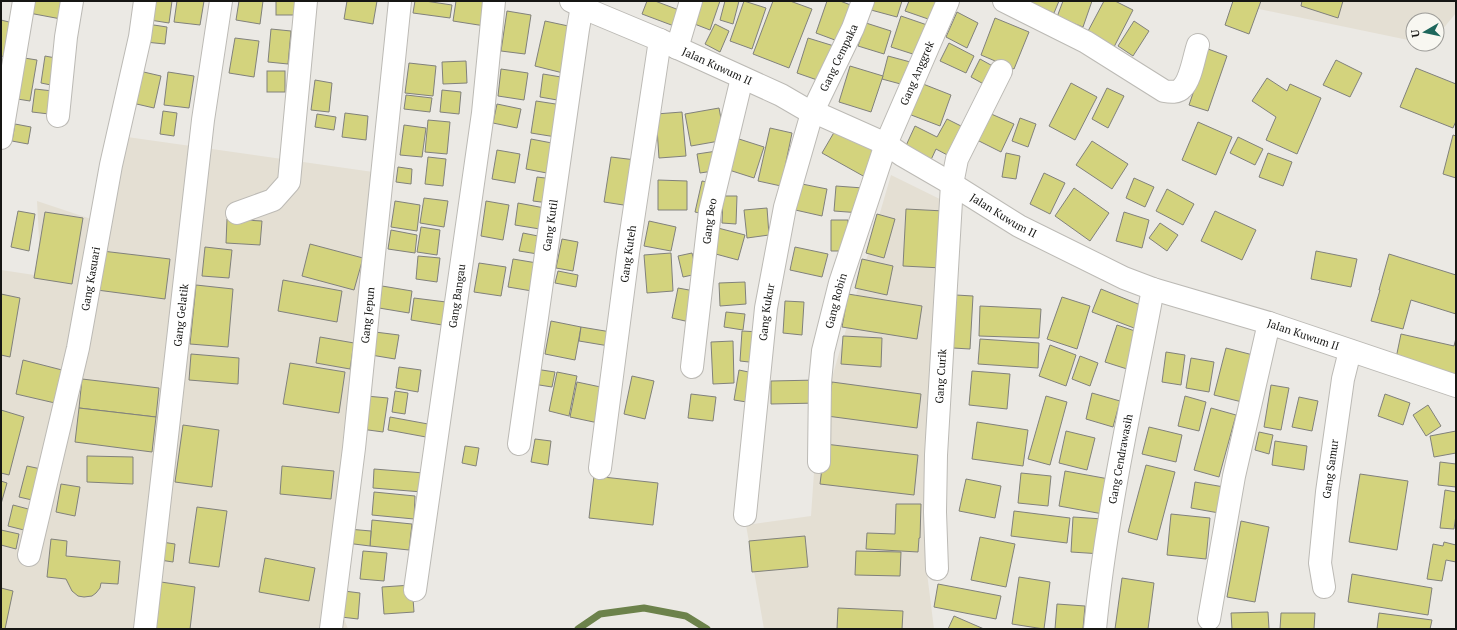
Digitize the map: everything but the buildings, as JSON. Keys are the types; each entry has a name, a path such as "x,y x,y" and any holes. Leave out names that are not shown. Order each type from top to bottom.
{"street":[{"path":"1,138 24,1"},
{"path":"58,116 66,37 72,1"},
{"name":"Gang Kasuari","path":"29,555 78,348 112,165 140,37 145,1"},
{"name":"Gang Gelatik","path":"145,629 203,120 221,1"},
{"path":"237,212 273,200 289,182 306,1"},
{"name":"Gang Jepun","path":"331,629 354,448 400,1"},
{"name":"Gang Bangau","path":"415,590 483,113 494,1"},
{"name":"Gang Kuteh","path":"600,468 628,253 668,44 691,1"},
{"name":"Gang Cempaka","path":"812,113 853,28 863,1"},
{"name":"Gang Anggrek","path":"886,144 948,1"},
{"path":"1004,1 1086,42 1164,91 1174,91 1183,88 1188,78 1198,45"},
{"name":"Jalan Kuwum II","path":"585,5 780,95 812,113 821,115 886,144 902,156 952,184 1019,226 1124,278 1153,289 1270,323 1456,386"},
{"name":"Gang Kutil","path":"519,444 576,45 585,5"},
{"name":"Gang Curik","path":"937,569 935,512 936,455 952,184 957,159 1001,72"},
{"name":"Gang Beo","path":"692,367 710,211 742,78"},
{"name":"Gang Kukur","path":"744,515 766,308 785,207 812,113"},
{"name":"Gang Robin","path":"819,462 819,390 823,351 840,283 886,144"},
{"name":"Gang Cendrawasih","path":"1095,629 1099,589 1116,480 1153,289"},
{"path":"1209,619 1234,476 1270,323"},
{"name":"Gang Samur","path":"1324,587 1320,563 1326,492 1343,379 1350,351"}],"shaded area":[{"path":"1246,1 1456,1 1456,13 1445,26 1445,12 1405,12 1405,39 1245,6"},
{"path":"106,134 380,173 340,608 348,629 1,629 1,270 41,276 37,201 94,220"},
{"path":"891,175 954,206 926,565 934,629 764,629 746,525 811,516 817,429"}],"waterway":[{"path":"578,629 600,614 644,608 686,616 707,629"}]}
